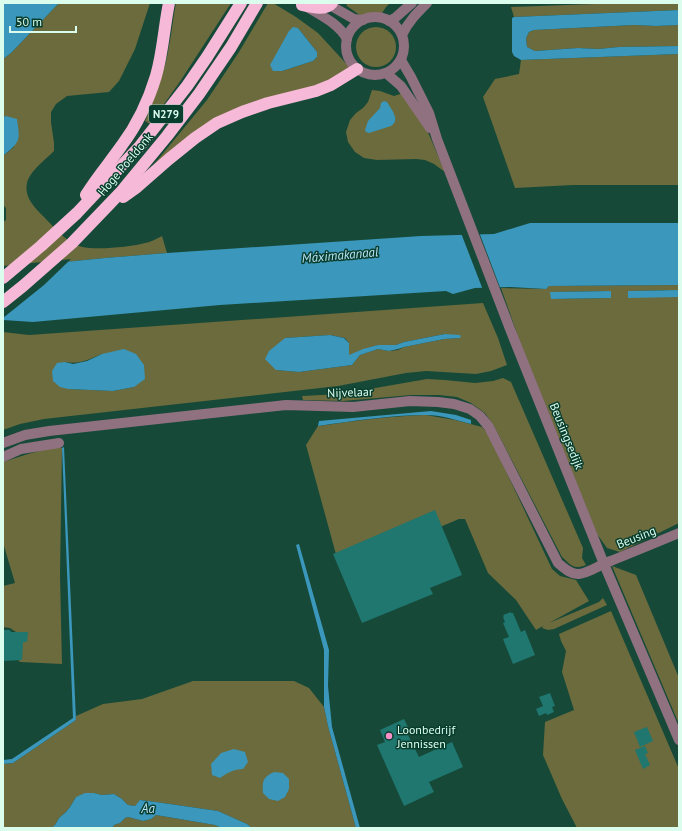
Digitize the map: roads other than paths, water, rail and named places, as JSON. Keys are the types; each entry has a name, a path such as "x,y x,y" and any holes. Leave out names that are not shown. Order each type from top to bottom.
{"highway":[{"name":"N279","path":"77,213 87,193 124,143 148,97 160,60 166,14 169,3"},
{"name":"Hoge Poeldonk","path":"3,278 77,213 154,129 187,86 241,3"},
{"name":"Hoge Poeldonk","path":"3,302 72,243 120,193 199,94 231,47 257,3"},
{"path":"300,4 320,8 326,7 330,4"},
{"name":"N279","path":"107,207 138,187 174,155 217,123 268,103 316,91 330,85 357,69"}],"street":[{"path":"389,21 395,18 412,3"},
{"path":"402,35 405,28 414,16 427,3"},
{"path":"300,4 339,28 344,32 348,39"},
{"path":"330,4 354,19 362,20 380,18 389,21 399,29 404,42 404,50 401,60 393,70 378,75 371,75 363,73 351,63 346,47 348,39 351,31 362,20"},
{"name":"Beusingsedijk","path":"401,60 429,113 437,139 510,329 604,564 679,740"},
{"name":"Beusingsedijk","path":"386,73 401,86 437,139"},
{"name":"Nijvelaar","path":"3,443 26,435 48,431 286,405 353,407 410,401 454,404 470,409 480,416 489,428 558,563 571,573 578,574 604,564"},
{"path":"3,457 21,449 59,443"},
{"name":"Beusing","path":"604,564 679,533"}],"water":[{"path":"3,3 59,3 11,53 3,59"},
{"path":"679,10 679,25 634,25 534,30 529,32 526,38 527,47 535,51 578,48 598,49 619,47 679,46 679,54 521,60 514,56 512,52 512,18 514,17"},
{"path":"293,27 298,28 317,52 317,57 313,61 282,71 273,71 270,65 289,31"},
{"path":"384,101 387,102 394,114 394,124 369,133 366,132 365,130 368,121 380,108 381,103"},
{"path":"6,116 17,119 19,136 16,144 3,156 3,117"},
{"name":"Máximakanaal","path":"530,223 679,223 679,285 549,286 546,289 510,287 475,288 453,294 446,291 220,305 33,322 3,320 3,268 167,253 421,236 494,234"},
{"path":"679,290 679,297 628,298 628,291"},
{"path":"611,291 611,298 551,299 550,292"},
{"path":"445,334 461,336 460,338 444,339 389,351 378,349 360,355 352,365 299,372 276,370 265,359 269,351 285,338 330,335 344,338 349,343 349,355 378,345 396,345"},
{"path":"124,349 136,354 144,365 145,379 134,387 113,391 68,389 60,387 53,381 52,371 57,363 65,362 73,364 87,361 102,354"},
{"path":"431,411 456,415 471,420 471,424 432,415 412,415 358,420 318,426 319,421"},
{"path":"64,447 76,720 13,763 3,764 3,760 12,759 73,718 62,448"},
{"path":"299,544 329,650 328,686 332,727 360,828 356,828 328,726 324,707 324,650 296,545"},
{"path":"234,749 245,752 248,762 243,769 225,774 220,778 212,775 211,764 221,753"},
{"path":"274,772 283,773 289,779 289,789 285,797 278,801 269,799 263,793 265,778"},
{"name":"Aa","path":"85,793 102,795 114,794 128,805 135,806 140,800 218,811 247,824 252,828 222,828 215,825 156,815 151,819 143,821 128,817 120,823 114,825 112,828 51,828 66,812 76,797"}],"place":[{"name":"Loonbedrijf Jennissen","path":"389,736"}]}
